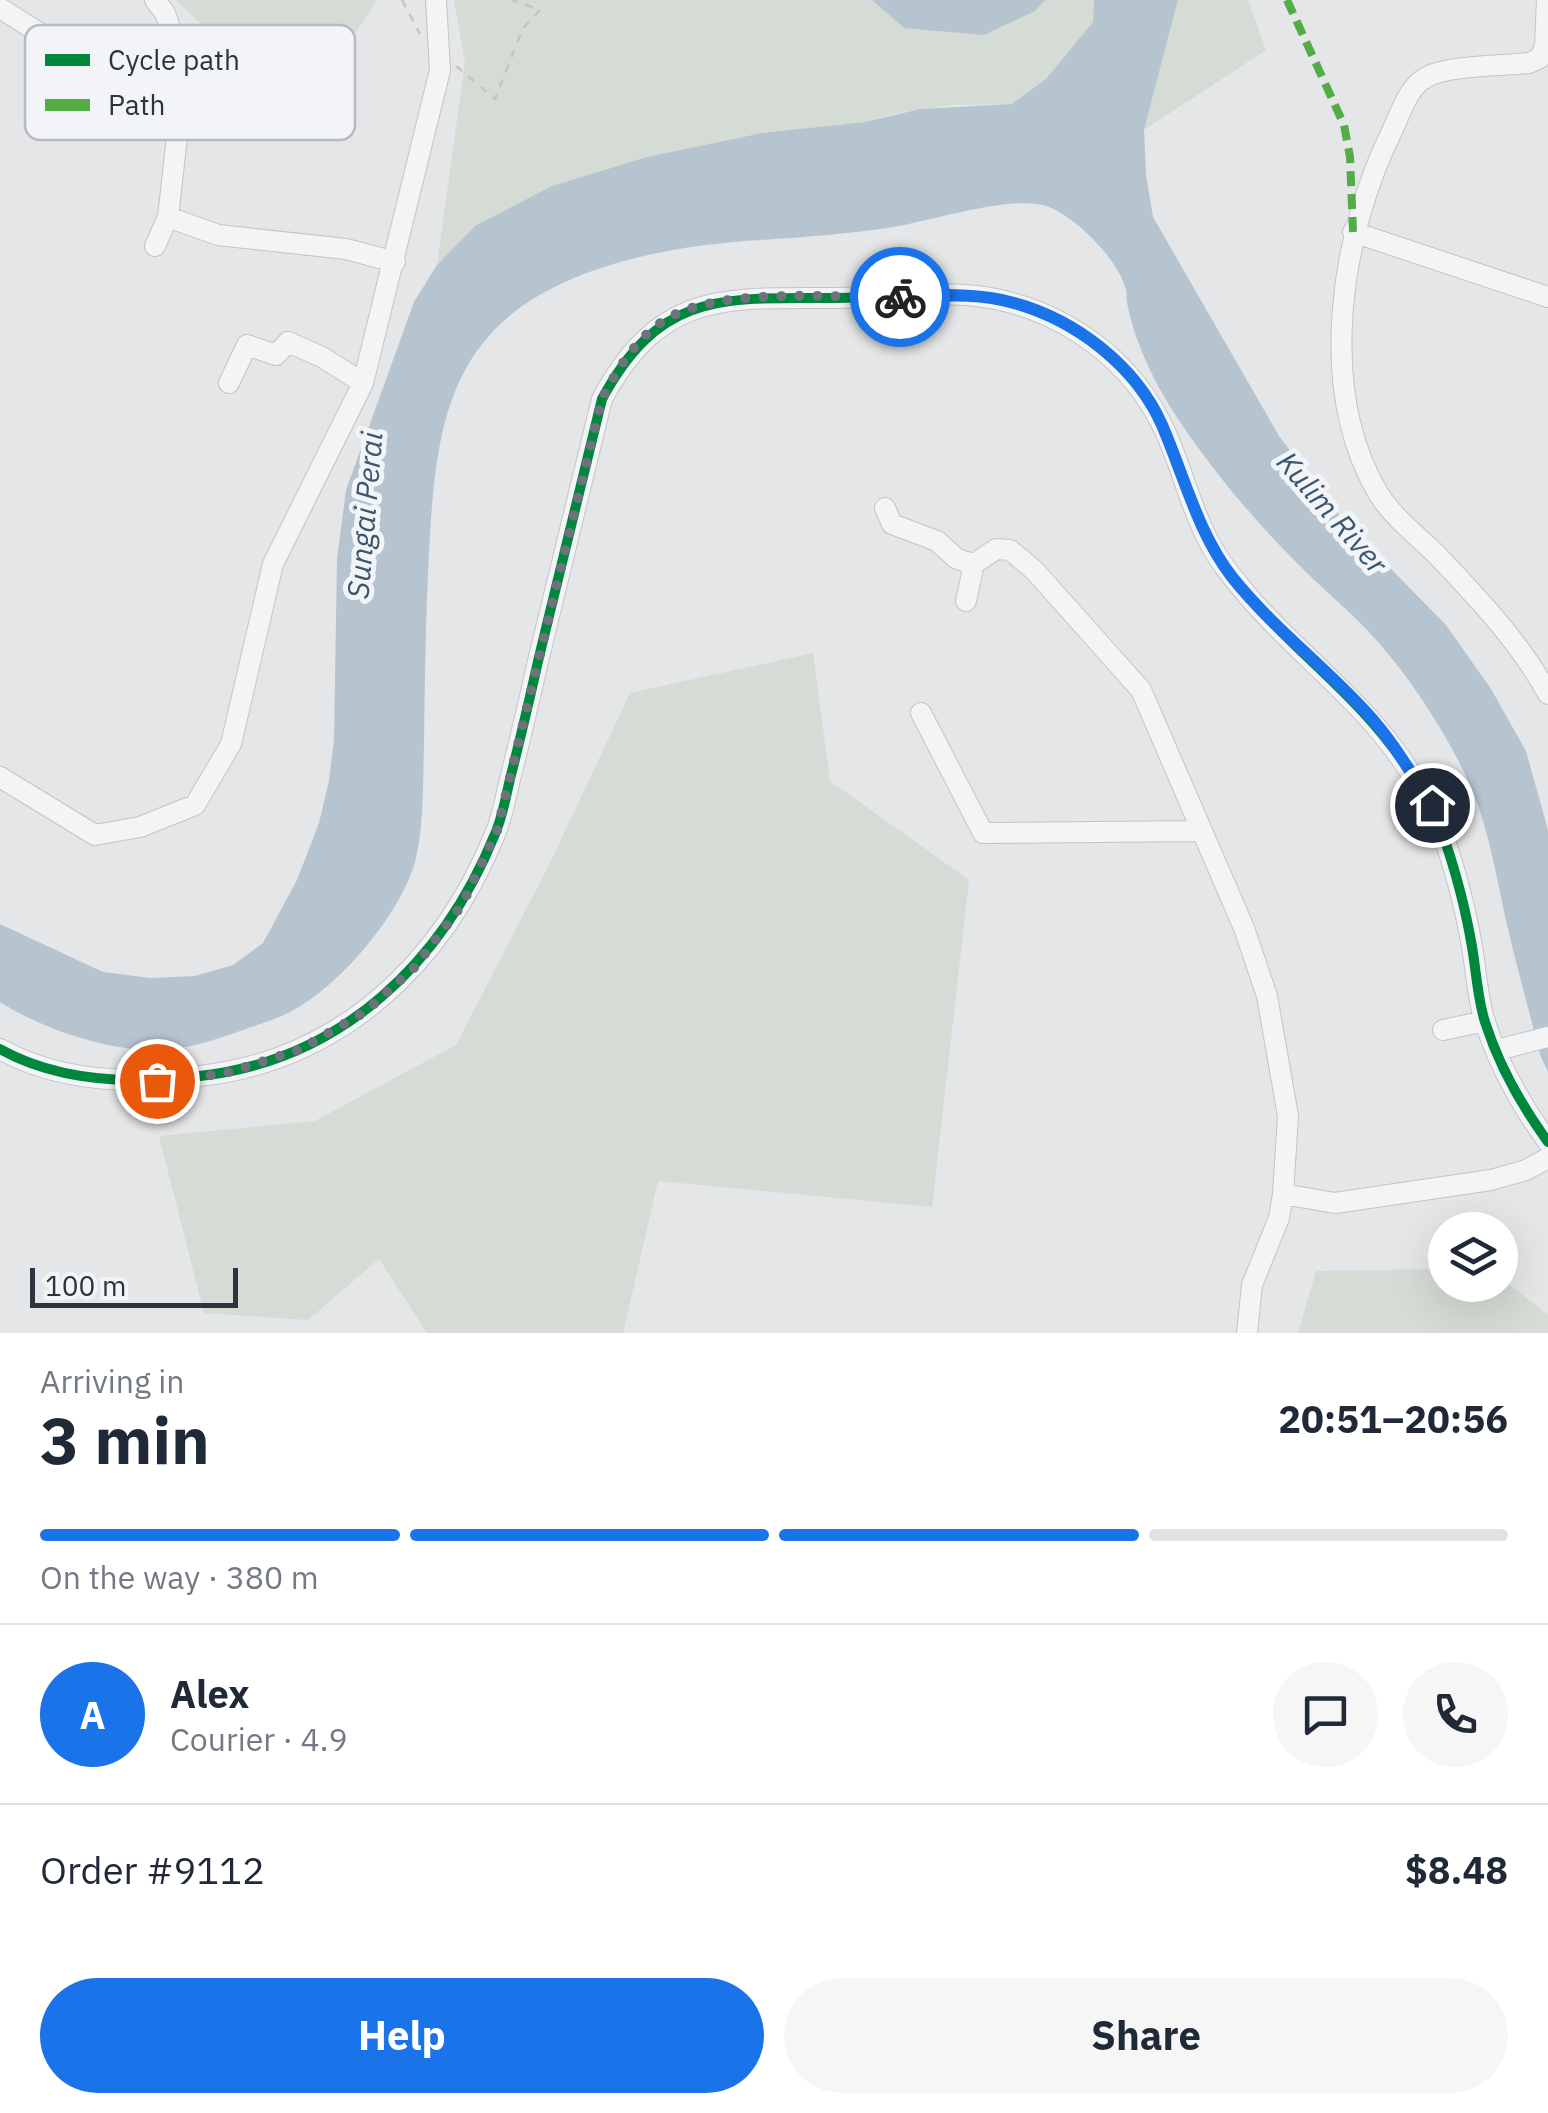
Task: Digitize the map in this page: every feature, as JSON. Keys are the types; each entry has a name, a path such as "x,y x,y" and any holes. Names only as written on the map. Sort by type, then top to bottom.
{"street":[{"path":"155,0 169,25"},
{"path":"0,777 95,835 140,827 194,805 231,744 273,564 363,382 440,70 436,0"},
{"path":"1547,0 1545,46 1540,58 1529,63 1441,72 1426,77 1412,89 1382,150 1352,232 1342,320 1346,404 1358,455 1380,497 1476,596 1538,675 1548,694"},
{"path":"0,8 27,25"},
{"path":"156,246 168,217 177,140"},
{"path":"168,217 218,235 346,249 395,262"},
{"path":"1352,232 1548,297"},
{"path":"0,1049 50,1069 157,1081 223,1074 299,1050 365,1012 415,967 462,905 497,831 602,399 619,367 640,341 670,317 717,302 966,295 1013,302 1058,320 1090,338 1130,376 1160,419 1208,540 1230,574 1267,618 1366,712 1394,748 1432,805 1454,867 1485,1021 1519,1102 1548,1142"},
{"path":"229,383 247,345 276,355 288,342 363,382"},
{"path":"884,508 892,524 937,541 957,559 974,564"},
{"path":"966,601 974,564 996,549 1010,550 1034,570 1141,690 1244,928 1267,996 1288,1116 1284,1194 1279,1218 1252,1284 1246,1333"},
{"path":"920,713 983,834 1202,831"},
{"path":"1443,1030 1485,1021"},
{"path":"1497,1050 1548,1037"},
{"path":"1284,1194 1336,1203 1491,1180 1526,1170 1548,1158"}],"path":[{"path":"402,0 420,33 495,100 523,28 540,10 512,0"}],"shaded area":[{"path":"176,0 377,0 355,34 355,25 202,25"},
{"path":"454,0 872,0 904,28 1035,11 1045,0 1094,0 1093,22 1046,79 1012,104 951,105 865,122 762,133 647,157 552,186 475,226 437,265 465,62"},
{"path":"1178,0 1248,0 1266,50 1144,130"},
{"path":"813,653 830,781 969,880 932,1207 658,1181 623,1333 427,1333 379,1259 308,1320 204,1313 159,1136 315,1121 456,1045 550,863 630,693"},
{"path":"1428,1269 1428,1302 1518,1302 1518,1291 1548,1315 1548,1333 1298,1333 1316,1271"}],"water":[{"path":"872,0 1045,0 1035,11 984,35 904,28"},
{"path":"1094,0 1178,0 1144,130 1153,217 1279,436 1342,519 1446,625 1491,689 1526,751 1548,830 1548,1072 1520,977 1481,813 1438,724 1379,643 1276,541 1189,436 1146,362 1130,317 1125,287 1111,260 1070,219 1049,207 1016,203 877,229 726,243 649,255 573,278 508,317 469,362 450,404 439,449 429,546 420,834 407,883 382,926 347,968 309,1001 272,1020 183,1047 143,1050 101,1043 57,1030 0,1002 0,924 103,972 151,978 195,976 233,965 263,943 297,880 319,823 329,781 334,740 337,559 346,490 414,302 437,265 475,226 552,186 647,157 762,133 865,122 920,109 1012,104 1046,79 1093,22"}],"marked path":[{"path":"1287,0 1344,125 1350,157 1353,232"}],"cycle path":[{"path":"0,1049 47,1068 98,1078 150,1080 200,1076 251,1066 299,1049 342,1026 381,997 416,963 447,924 498,827 602,399 624,364 647,338 671,320 697,308 725,302 966,295 996,299 1053,319 1080,333 1125,372 1160,421 1201,526 1221,562 1268,618 1372,722 1426,795 1460,891 1482,1012 1491,1038 1512,1085 1548,1142"}],"way so far":[{"path":"157,1081 223,1074 299,1050 365,1012 415,967 462,905 497,831 602,399 619,367 640,341 670,317 717,302 900,297"}],"route":[{"path":"900,297 966,295 1013,302 1090,338 1130,376 1160,419 1208,540 1230,574 1267,618 1366,712 1432,805"}],"water label":[{"name":"Kulim River","path":"1333,512"},
{"name":"Sungai Perai","path":"364,515"}]}
